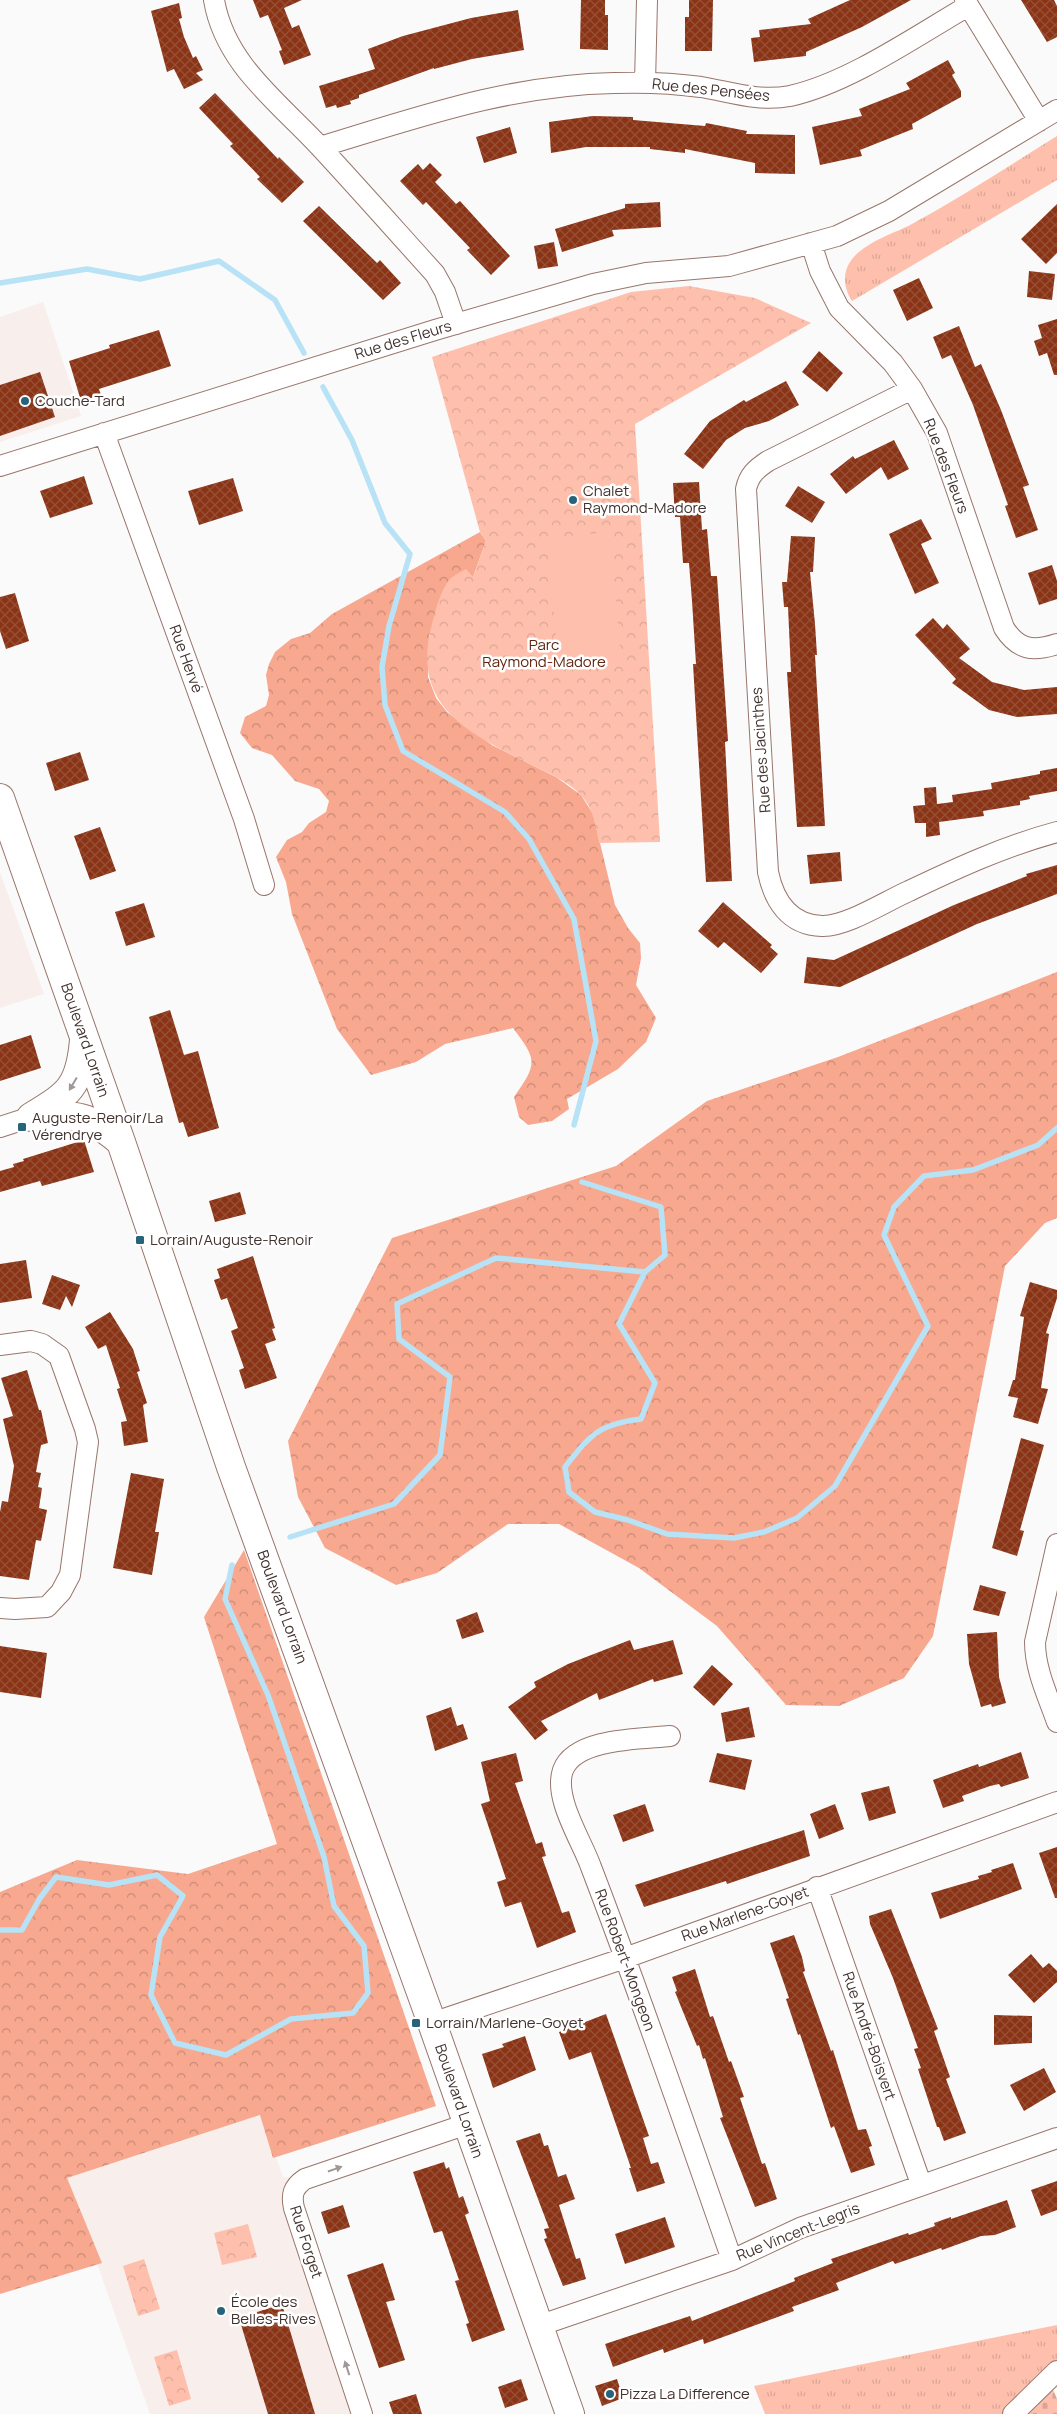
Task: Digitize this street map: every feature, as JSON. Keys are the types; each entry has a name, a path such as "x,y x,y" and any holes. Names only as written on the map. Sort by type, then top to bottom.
{"main road":[{"name":"Boulevard Lorrain","path":"0,798 121,1142 231,1468 432,2023 570,2414"},
{"path":"31,1117 60,1099 71,1088 82,1059 84,1037"},
{"path":"31,1117 62,1116 89,1119 105,1128 121,1142"}],"street":[{"path":"214,0 218,19 234,54 247,72 320,147 435,274 445,292 456,324"},
{"path":"645,83 647,0"},
{"path":"967,3 1039,121"},
{"name":"Rue des Pensées","path":"320,147 506,93 563,85 645,83 702,87 762,98 790,96 818,88 844,77 967,3"},
{"name":"Rue des Fleurs","path":"0,466 456,324 621,277 729,266 811,244 857,228 889,211 1057,110"},
{"name":"Rue des Fleurs","path":"811,244 820,271 839,308 894,363 912,389 937,434 1004,628 1012,640 1021,646 1043,649 1057,644"},
{"name":"Rue des Jacinthes","path":"912,389 768,461 756,468 748,478 746,489 768,872 775,897 781,908 799,921 822,926 840,923 968,863 1057,832"},
{"name":"Rue Hervé","path":"104,433 244,819 264,885"},
{"path":"0,1127 31,1117"},
{"path":"0,1345 31,1341 42,1344 59,1356 65,1368 88,1442 70,1575 61,1592 46,1607 0,1608"},
{"path":"1057,1544 1052,1582 1037,1626 1035,1657 1057,1722"},
{"name":"Rue Robert-Mongeon","path":"670,1736 607,1742 580,1751 563,1770 562,1792 567,1811 583,1844 626,1958 732,2260"},
{"name":"Rue Marlene-Goyet","path":"432,2023 626,1958 817,1887 1057,1802"},
{"name":"Rue André-Boisvert","path":"817,1887 921,2184"},
{"name":"Rue Forget","path":"362,2414 294,2208 292,2198 294,2191 304,2179 467,2124"},
{"name":"Rue Vincent-Legris","path":"538,2326 732,2260 778,2237 921,2184 1057,2138"},
{"path":"1012,2414 1057,2371"}],"shaded area":[{"path":"43,302 81,416 0,442 0,317"},
{"path":"0,872 44,994 0,1008"},
{"name":"École des Belles-Rives","path":"261,2115 283,2177 305,2179 293,2191 362,2414 150,2414 67,2178"}],"green space":[{"path":"1057,136 1057,180 852,301 847,292 845,276 850,262 862,249 949,203"},
{"name":"Parc Raymond-Madore","path":"689,286 755,298 811,323 635,424 660,842 599,843 591,811 580,794 562,780 484,740 465,727 448,712 436,695 429,676 427,652 432,624 441,595 450,579 466,569 473,577 486,541 480,532 432,357 631,292"},
{"path":"480,532 486,541 473,577 429,635 428,677 436,698 447,712 492,745 556,777 581,795 593,814 615,905 628,928 640,943 641,958 636,985 656,1018 646,1042 618,1069 567,1099 569,1109 552,1121 528,1125 519,1117 514,1097 531,1069 532,1062 527,1048 513,1028 445,1044 416,1062 371,1075 337,1029 292,914 286,882 276,857 287,840 302,832 309,823 326,812 329,801 319,789 295,781 272,755 252,748 240,733 245,717 266,706 269,695 266,675 275,652 291,639 310,633 332,614"},
{"path":"610,532 621,661 558,666 548,538"},
{"path":"1057,972 1057,1218 1045,1223 1005,1266 933,1636 904,1678 839,1706 786,1705 717,1626 639,1568 559,1524 508,1524 437,1573 396,1585 325,1548 298,1497 288,1441 392,1238 616,1166 707,1101 838,1057"},
{"path":"244,1550 436,2106 273,2158 260,2115 67,2178 102,2263 0,2294 0,1892 77,1860 188,1874 277,1844 204,1617"},
{"path":"248,2224 257,2257 222,2265 214,2233"},
{"path":"144,2259 160,2309 138,2316 123,2266"},
{"path":"1057,2325 1057,2371 1013,2414 765,2414 754,2386"},
{"path":"177,2350 191,2399 169,2406 154,2357"},
{"path":"1049,2380 1057,2399 1057,2414 1013,2414"}],"building":[{"path":"253,0 302,0 284,8 292,28 299,25 311,55 284,65 279,51 282,50 268,15 260,18"},
{"path":"581,0 605,0 605,15 608,15 608,50 580,49"},
{"path":"689,0 713,0 712,51 685,51 685,17 689,17"},
{"path":"850,0 911,0 862,27 806,52 806,56 754,62 751,38 760,37 759,30 811,24 808,19"},
{"path":"1021,0 1054,0 1057,6 1057,37 1047,42"},
{"path":"179,3 182,18 179,19 184,37 193,58 196,56 203,70 196,73 203,80 184,89 174,69 167,72 151,11"},
{"path":"518,10 524,50 434,68 359,95 359,98 350,101 351,104 337,108 336,105 326,108 319,86 375,69 368,49 403,36 471,18"},
{"path":"948,60 955,73 952,75 961,91 961,97 912,124 913,129 860,150 862,156 820,165 812,127 862,116 859,109 910,89 906,83"},
{"path":"215,93 278,159 279,157 304,182 282,203 257,179 260,177 230,146 233,144 199,108"},
{"path":"593,116 633,117 633,120 705,126 706,123 747,131 746,134 795,135 795,174 755,173 755,163 685,149 685,153 650,149 650,147 586,147 551,153 549,122"},
{"path":"510,127 517,153 484,163 476,137"},
{"path":"430,163 442,175 435,182 456,204 460,201 510,256 491,275 467,250 470,248 426,202 423,205 400,181 418,164 423,170"},
{"path":"660,202 661,227 612,230 614,236 562,252 555,229 625,208 625,204"},
{"path":"1057,204 1057,253 1046,264 1021,239"},
{"path":"319,206 377,263 380,260 401,283 383,300 303,221"},
{"path":"554,242 558,266 538,269 534,246"},
{"path":"1029,271 1055,274 1052,300 1027,297"},
{"path":"919,278 933,308 907,321 893,290"},
{"path":"1057,319 1057,375 1054,375 1047,353 1039,356 1034,341 1042,338 1038,325"},
{"path":"959,326 975,367 981,364 1001,410 1029,485 1023,487 1038,530 1016,538 1005,506 1008,505 973,405 951,355 942,359 933,337"},
{"path":"159,330 171,366 99,389 101,395 81,401 69,361 110,348 109,345"},
{"path":"819,351 843,373 827,392 802,372"},
{"name":"Couche-Tard","path":"40,372 55,417 0,436 0,385"},
{"path":"786,381 799,405 769,421 745,428 726,440 703,469 684,454 710,421 744,400 746,402"},
{"path":"894,440 909,469 888,480 881,467 846,494 830,474 853,456 855,459"},
{"path":"84,476 93,504 50,518 40,491"},
{"path":"233,478 243,511 199,525 188,491"},
{"path":"699,482 702,530 707,529 711,576 717,576 728,741 725,742 732,881 706,882 693,664 696,664 689,563 683,563 680,517 675,517 673,483"},
{"path":"798,486 825,502 812,523 785,506"},
{"path":"921,519 932,539 921,544 939,583 915,594 889,534"},
{"path":"791,536 815,537 813,572 810,572 817,655 815,655 825,826 797,827 787,672 791,672 788,607 784,607 782,582 787,582"},
{"path":"1052,565 1057,581 1057,599 1039,605 1028,573"},
{"path":"15,593 29,641 6,649 0,631 0,597"},
{"path":"933,618 943,629 947,624 970,649 959,658 992,682 1024,690 1057,687 1057,714 1017,717 989,710 952,683 956,679 915,635"},
{"path":"80,752 89,780 55,791 46,763"},
{"path":"1057,768 1057,791 1029,796 1030,799 1020,801 1020,805 983,811 984,816 939,822 940,835 926,837 926,823 915,823 913,806 925,805 924,788 936,787 937,804 953,802 952,795 992,789 991,783 1040,774 1040,771"},
{"path":"100,827 116,871 90,880 74,836"},
{"path":"840,852 842,881 810,884 807,855"},
{"path":"1057,865 1057,894 977,924 840,987 804,983 807,957 834,960 954,905 1027,876 1026,874"},
{"path":"723,902 772,945 770,947 778,954 761,973 724,942 718,948 698,931"},
{"path":"144,903 155,937 126,946 115,912"},
{"path":"170,1010 184,1055 198,1051 219,1128 188,1137 183,1122 179,1123 149,1017"},
{"path":"31,1035 41,1068 0,1081 0,1045"},
{"path":"84,1140 94,1172 42,1186 40,1181 0,1192 0,1171 14,1167 13,1164 24,1161 23,1159"},
{"path":"240,1192 246,1214 215,1222 209,1201"},
{"path":"253,1256 275,1328 272,1329 276,1340 265,1344 277,1378 245,1389 239,1370 244,1368 231,1331 238,1328 227,1298 221,1300 214,1280 220,1278 217,1269"},
{"path":"26,1260 32,1298 0,1303 0,1264"},
{"path":"52,1275 80,1285 72,1307 66,1296 60,1310 42,1304"},
{"path":"1030,1282 1057,1290 1057,1298 1046,1333 1049,1334 1041,1388 1048,1389 1038,1424 1013,1417 1018,1398 1008,1396 1013,1380 1015,1380 1024,1317 1020,1316"},
{"path":"110,1312 133,1349 140,1371 137,1372 147,1403 143,1405 148,1442 124,1446 121,1422 127,1421 117,1389 120,1388 106,1345 98,1349 85,1327"},
{"path":"27,1370 39,1410 41,1410 48,1443 41,1445 36,1472 41,1473 38,1487 42,1488 39,1508 47,1510 41,1541 36,1540 29,1580 0,1576 0,1512 2,1501 8,1502 14,1466 3,1419 13,1416 1,1378"},
{"path":"1021,1438 1044,1445 1020,1530 1024,1531 1017,1556 992,1548"},
{"path":"131,1473 164,1479 155,1532 159,1532 152,1575 113,1568"},
{"path":"980,1585 1006,1592 999,1616 973,1610"},
{"path":"477,1612 484,1632 462,1639 456,1620"},
{"path":"997,1632 999,1677 1006,1703 992,1707 991,1704 981,1707 969,1664 967,1634"},
{"path":"630,1640 634,1650 673,1640 683,1674 654,1682 653,1679 599,1700 597,1693 541,1721 548,1730 535,1740 508,1707 536,1687 534,1682 568,1664"},
{"path":"0,1646 47,1653 41,1698 0,1692"},
{"path":"712,1665 733,1684 714,1706 693,1687"},
{"path":"451,1707 457,1726 463,1724 468,1739 435,1751 426,1716"},
{"path":"749,1707 755,1737 726,1742 721,1713"},
{"path":"1021,1752 1029,1778 1001,1787 999,1784 990,1786 962,1796 964,1801 943,1808 933,1780 978,1764 979,1767"},
{"path":"516,1753 523,1781 515,1783 536,1844 542,1842 546,1856 542,1857 562,1913 569,1911 576,1932 537,1948 521,1902 505,1907 497,1882 506,1879 481,1804 490,1801 481,1762"},
{"path":"717,1753 752,1760 745,1790 709,1782"},
{"path":"889,1786 896,1813 869,1821 861,1793"},
{"path":"645,1804 654,1831 623,1842 613,1815"},
{"path":"835,1804 844,1829 819,1839 810,1814"},
{"path":"804,1830 810,1856 727,1884 726,1881 644,1907 635,1885"},
{"path":"1057,1847 1057,1898 1055,1898 1039,1853"},
{"path":"1013,1863 1022,1889 940,1919 931,1893 979,1879 978,1876"},
{"path":"891,1909 938,2029 934,2031 950,2077 946,2079 966,2133 944,2141 939,2127 937,2127 918,2069 921,2068 914,2049 918,2048 893,1978 870,1924 869,1916"},
{"path":"794,1935 802,1957 805,1971 803,1972 831,2051 833,2050 858,2130 866,2129 872,2146 869,2147 875,2165 851,2173 834,2126 831,2128 800,2034 798,2035 786,1999 789,1998 770,1943"},
{"path":"1031,1954 1043,1968 1049,1963 1057,1971 1057,1982 1034,2003 1008,1975"},
{"path":"695,1969 710,2017 713,2016 744,2097 740,2098 762,2164 765,2163 777,2199 755,2207 720,2118 723,2117 705,2058 703,2059 699,2045 697,2046 675,1992 677,1991 672,1977"},
{"path":"606,2014 649,2136 643,2138 651,2164 658,2162 665,2183 637,2192 629,2168 631,2168 591,2052 569,2060 559,2032"},
{"path":"994,2015 1032,2016 1032,2043 994,2045"},
{"path":"525,2036 536,2070 493,2088 482,2054 504,2047 502,2044"},
{"path":"1044,2068 1056,2092 1024,2111 1010,2085"},
{"path":"540,2133 544,2146 548,2145 558,2177 566,2174 575,2199 559,2205 576,2259 580,2258 586,2279 563,2286 544,2239 547,2238 544,2229 549,2228 516,2141"},
{"path":"444,2162 446,2169 449,2167 459,2198 463,2196 469,2213 465,2215 505,2330 472,2342 466,2324 469,2323 455,2281 459,2280 442,2231 434,2233 413,2172"},
{"path":"1057,2181 1057,2210 1041,2216 1031,2190"},
{"path":"1007,2200 1016,2227 995,2235 981,2236 942,2250 941,2248 895,2264 893,2261 836,2283 839,2290 792,2307 794,2311 704,2344 703,2339 664,2353 663,2349 613,2367 605,2344 690,2316 692,2321 795,2281 794,2278 833,2263 831,2259 908,2233 909,2235 935,2226 934,2223"},
{"path":"343,2205 350,2227 328,2234 321,2212"},
{"path":"665,2217 675,2247 625,2264 615,2234"},
{"path":"383,2263 395,2300 386,2302 405,2360 379,2368 347,2275"},
{"path":"282,2304 315,2414 268,2414 239,2318"},
{"path":"521,2379 528,2400 505,2408 498,2387"},
{"name":"Pizza La Difference","path":"617,2379 623,2398 602,2406 595,2386"},
{"path":"416,2394 422,2414 393,2414 389,2402"}],"waterway":[{"path":"0,283 87,269 140,279 219,261 275,300 304,353"},
{"path":"323,387 352,440 385,523 410,554 389,626 382,667 385,705 403,751 505,812 529,839 574,919 596,1041 574,1125"},
{"path":"582,1182 661,1207 665,1255 645,1272 619,1324 655,1383 641,1419 605,1428 597,1432 582,1446 565,1467 569,1492 595,1512 628,1520 667,1534 734,1538 764,1532 797,1518 835,1486 928,1326 884,1235 894,1207 924,1176 973,1170 1038,1145 1057,1128"},
{"path":"290,1537 394,1504 440,1455 450,1377 399,1339 397,1304 496,1258 645,1272"},
{"path":"0,1930 22,1930 40,1898 56,1877 109,1885 157,1875 183,1896 160,1937 151,1995 175,2043 226,2055 291,2019 353,2013 368,1993 364,1946 334,1906 324,1857 268,1695 225,1599 232,1565"}],"place":[{"name":"Couche-Tard","path":"25,401"},
{"name":"Chalet Raymond-Madore","path":"573,500"},
{"name":"Auguste-Renoir/La Vérendrye","path":"22,1127"},
{"name":"Lorrain/Auguste-Renoir","path":"140,1240"},
{"name":"Lorrain/Marlene-Goyet","path":"416,2023"},
{"name":"École des Belles-Rives","path":"221,2311"},
{"name":"Pizza La Difference","path":"610,2394"}]}
